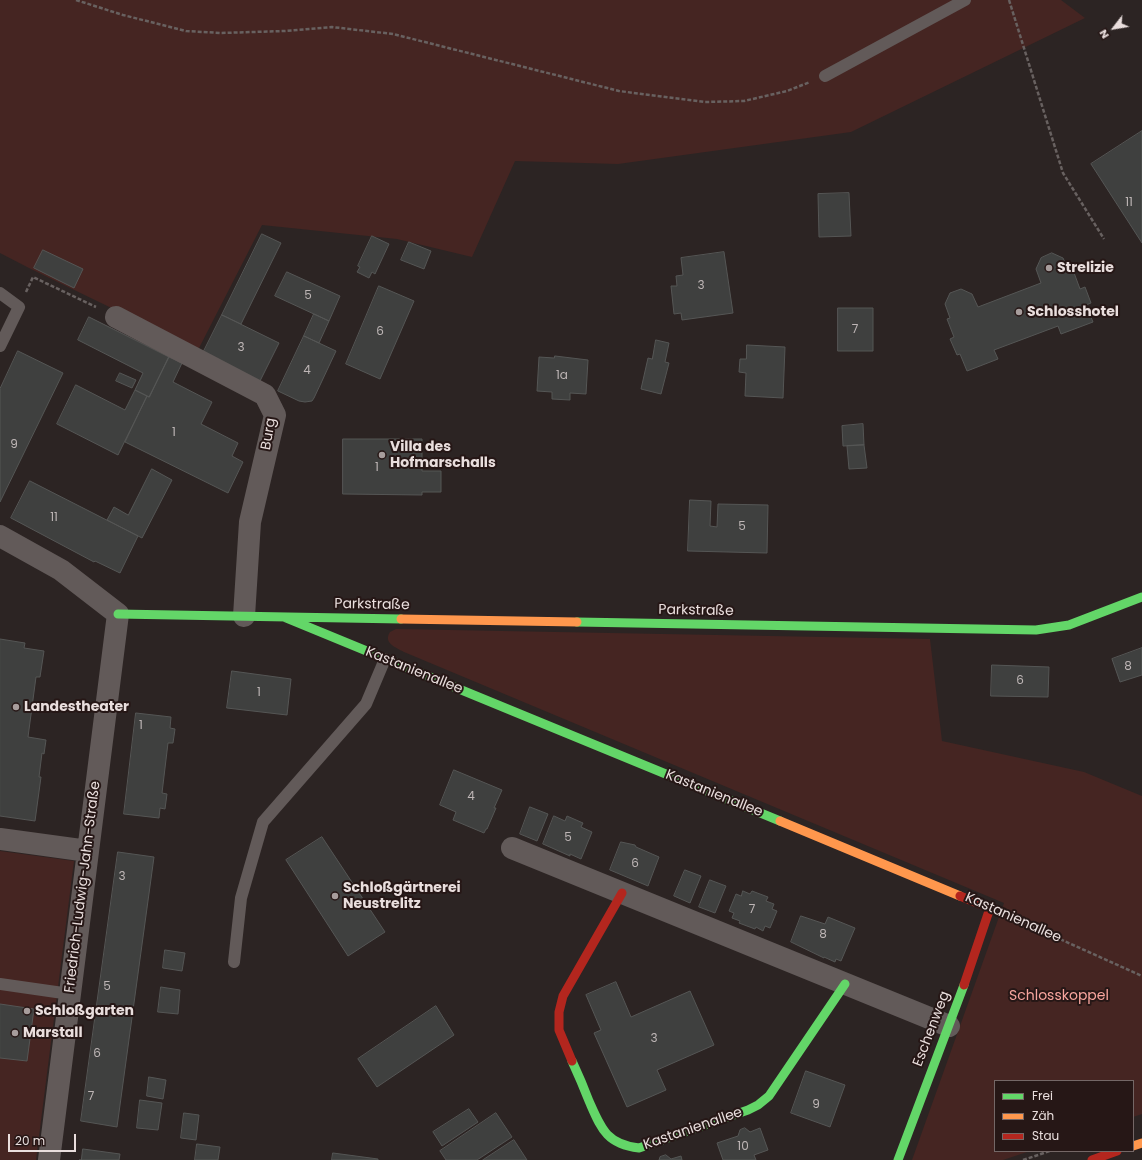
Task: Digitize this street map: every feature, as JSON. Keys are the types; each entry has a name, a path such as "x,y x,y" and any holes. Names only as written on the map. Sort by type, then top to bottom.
{"street":[{"name":"Burg","path":"116,317 265,395 274,415 250,522 244,616"},
{"path":"0,536 61,570 118,614 244,616"},
{"name":"Parkstraße","path":"244,616 1036,630 1069,625 1142,597"},
{"name":"Friedrich-Ludwig-Jahn-Straße","path":"49,1160 118,614"},
{"name":"Kastanienallee","path":"284,617 990,908"},
{"path":"0,839 88,851"},
{"path":"512,848 948,1026"},
{"name":"Kastanienallee","path":"622,893 563,996 559,1012 559,1030 602,1128 612,1140 625,1147 638,1148 748,1110 758,1105 769,1096 845,984"},
{"name":"Eschenweg","path":"898,1160 990,908"},
{"path":"1092,1160 1114,1152"}],"lane":[{"path":"825,76 965,0"},
{"path":"0,293 19,307 0,346"},
{"path":"234,962 241,898 263,822 366,704 385,659"},
{"path":"0,984 70,994"}],"path":[{"path":"76,0 123,15 186,31 221,33 285,31 332,27 393,34 619,91 705,102 744,101 787,91 825,76"},
{"path":"1010,0 1063,173 1104,239"},
{"path":"19,307 33,277 116,317"},
{"name":"Kastanienallee","path":"990,908 1142,976"},
{"path":"1023,1160 1047,1152"}],"green space":[{"path":"0,0 1061,0 1085,18 851,132 618,164 515,161 472,257 397,239 262,225 198,350 0,253"},
{"name":"Schlosskoppel","path":"396,629 930,639 942,741 1084,772 1142,796 1142,1114 1134,1117 1134,1080 994,1080 994,1152 1027,1152 1003,1160 912,1160 1004,903 404,652 389,642 388,636 390,632"},
{"name":"Schloßgarten","path":"0,851 74,861 36,1160 0,1160"}],"building":[{"path":"1142,131 1142,243 1091,164"},
{"path":"849,193 851,236 819,237 818,194"},
{"path":"262,234 281,243 241,324 222,315"},
{"path":"372,236 389,244 375,274 372,272 369,278 357,272 360,267 358,266"},
{"path":"409,242 431,251 424,269 401,260"},
{"path":"43,250 83,269 74,288 34,268"},
{"path":"724,252 733,313 682,320 681,313 674,314 671,286 677,286 676,276 683,275 681,258"},
{"name":"Schlosshotel","path":"1052,253 1063,258 1069,272 1073,270 1080,289 1085,287 1091,303 1086,305 1093,322 1061,334 1058,326 994,350 998,359 967,371 960,354 957,355 950,339 954,337 947,319 950,318 945,304 950,293 961,289 972,294 978,307 1041,283 1036,269 1041,258"},
{"path":"287,272 340,296 329,321 275,296"},
{"path":"379,286 414,301 380,379 346,364"},
{"path":"838,308 873,308 873,351 838,351"},
{"path":"314,314 329,321 319,343 304,336"},
{"path":"222,315 279,343 260,381 203,353"},
{"path":"89,317 169,357 149,397 135,390 143,373 78,340"},
{"path":"304,336 336,351 314,398 312,401 305,402 299,401 278,391"},
{"path":"656,340 669,343 665,362 669,363 661,394 641,389 648,358 652,359"},
{"path":"747,345 785,347 783,398 745,396 746,373 739,372 740,359 746,359"},
{"path":"18,351 63,373 0,502 0,389"},
{"path":"555,356 588,360 586,394 570,393 570,400 552,399 552,392 537,391 539,357 554,358"},
{"path":"169,357 182,363 173,382 212,402 201,424 238,443 232,456 243,462 228,493 125,442 147,396 149,397"},
{"path":"120,373 136,380 132,388 116,381"},
{"path":"76,385 125,410 135,390 147,396 118,455 57,424"},
{"path":"863,424 864,445 843,446 842,426"},
{"name":"Villa des Hofmarschalls","path":"343,439 422,439 422,471 441,471 441,492 422,492 422,495 343,494"},
{"path":"864,445 867,468 849,469 847,446"},
{"path":"152,469 172,480 142,538 107,520 114,507 128,515"},
{"path":"30,481 138,536 120,573 95,561 94,562 11,518"},
{"path":"690,500 711,501 710,526 717,527 718,504 768,505 767,553 688,551"},
{"name":"Landestheater","path":"0,639 25,643 24,648 44,651 40,677 36,677 28,737 46,740 44,754 42,753 39,777 41,777 35,821 0,816"},
{"path":"1142,648 1142,675 1120,682 1112,659"},
{"path":"992,665 1049,667 1048,697 991,696"},
{"path":"232,671 291,679 287,715 227,708"},
{"path":"136,713 171,717 170,728 175,729 173,743 168,743 162,793 167,794 165,809 160,808 159,818 124,814"},
{"path":"454,770 502,790 494,808 496,808 484,833 453,820 456,812 440,805"},
{"path":"530,807 548,814 537,841 520,834"},
{"path":"554,816 565,821 567,816 583,823 581,827 592,832 581,859 570,854 570,856 543,844"},
{"name":"Schloßgärtnerei Neustrelitz","path":"322,837 385,932 348,956 286,860"},
{"path":"621,842 635,845 636,847 659,857 648,886 610,870"},
{"path":"118,852 154,857 117,1127 81,1121"},
{"path":"685,870 701,876 690,903 674,896"},
{"path":"710,880 726,886 715,913 699,907"},
{"path":"743,891 750,894 752,891 768,897 766,901 774,904 772,909 777,911 770,928 765,926 763,931 756,927 755,929 739,923 740,921 732,918 734,913 729,911 736,894 741,896"},
{"path":"801,916 825,924 828,917 855,928 841,961 836,959 835,962 824,958 791,942"},
{"path":"165,950 185,953 182,971 163,968"},
{"path":"616,982 631,1017 690,991 714,1045 657,1070 666,1090 627,1107 594,1033 601,1030 586,995"},
{"path":"161,987 180,990 178,1014 158,1012"},
{"name":"Marstall","path":"0,1004 34,1009 27,1061 0,1058"},
{"path":"436,1006 454,1035 377,1087 358,1059"},
{"path":"806,1071 845,1085 830,1127 791,1113"},
{"path":"149,1077 166,1080 163,1099 147,1096"},
{"path":"140,1100 162,1103 158,1130 137,1128"},
{"path":"469,1109 478,1122 442,1146 433,1132"},
{"path":"184,1113 199,1115 196,1140 181,1138"},
{"path":"496,1113 512,1137 477,1160 446,1160 440,1151"},
{"path":"745,1128 750,1132 760,1128 768,1150 754,1155 756,1160 723,1160 717,1143 738,1136 740,1130"},
{"path":"514,1140 527,1160 483,1160"},
{"path":"197,1144 220,1147 218,1160 195,1160"},
{"path":"83,1149 120,1154 119,1160 81,1160"},
{"path":"333,1153 378,1159 378,1160 332,1160"},
{"path":"666,1155 671,1159 681,1156 682,1160 659,1160 660,1157"}],"traffic: fast":[{"path":"577,622 1036,630 1069,625 1142,597"},
{"path":"118,614 401,619"},
{"path":"284,617 780,821"},
{"path":"572,1061 601,1127 619,1143 639,1148 748,1110 758,1105 769,1096 845,984"},
{"path":"898,1160 964,985"}],"traffic: slow":[{"path":"401,619 577,622"},
{"path":"780,821 960,896"},
{"path":"1134,1146 1142,1143"}],"traffic: jam":[{"path":"572,1061 559,1030 559,1012 563,996 622,893"},
{"path":"960,896 990,908 964,985"},
{"path":"1092,1160 1114,1152"}],"place":[{"name":"Strelizie","path":"1049,268"},
{"name":"Schlosshotel","path":"1019,312"},
{"name":"Villa des Hofmarschalls","path":"382,455"},
{"name":"Landestheater","path":"16,707"},
{"name":"Schloßgärtnerei Neustrelitz","path":"335,896"},
{"name":"Schloßgarten","path":"27,1011"},
{"name":"Marstall","path":"15,1033"}]}
